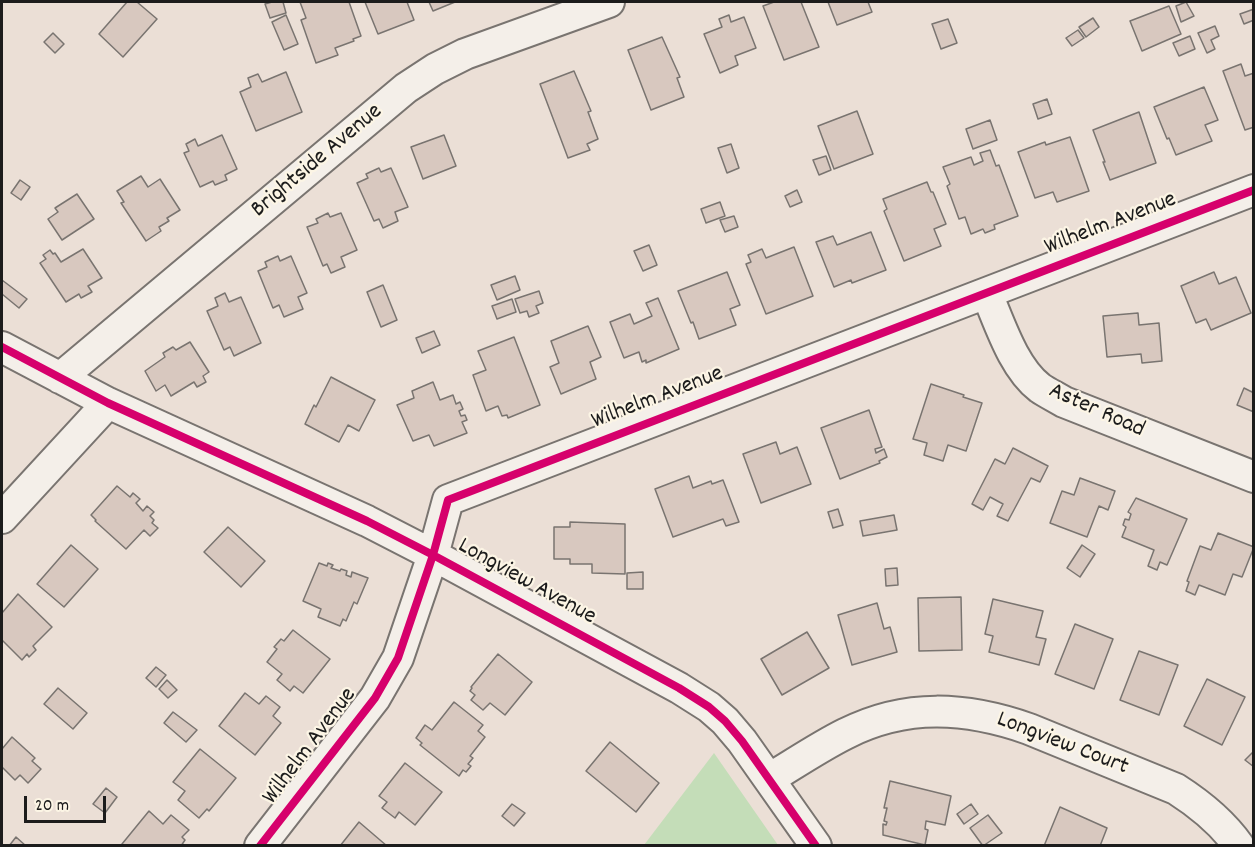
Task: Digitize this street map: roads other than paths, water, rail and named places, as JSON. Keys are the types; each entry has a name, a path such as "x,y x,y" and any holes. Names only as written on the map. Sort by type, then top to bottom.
{"street":[{"name":"Brightside Avenue","path":"60,378 406,88 435,69 465,54 609,2"},
{"name":"Wilhelm Avenue","path":"260,846 375,698 398,658 433,555 447,500 1254,190"},
{"name":"Aster Road","path":"987,294 1011,350 1024,371 1039,387 1064,402 1254,477"},
{"name":"Longview Avenue","path":"2,347 108,403 335,506 433,555 679,688 709,707 730,728 816,846"},
{"path":"2,518 108,403"},
{"name":"Longview Court","path":"769,779 845,734 872,723 898,715 952,711 1004,720 1176,789 1198,803 1220,822 1239,846"}]}
